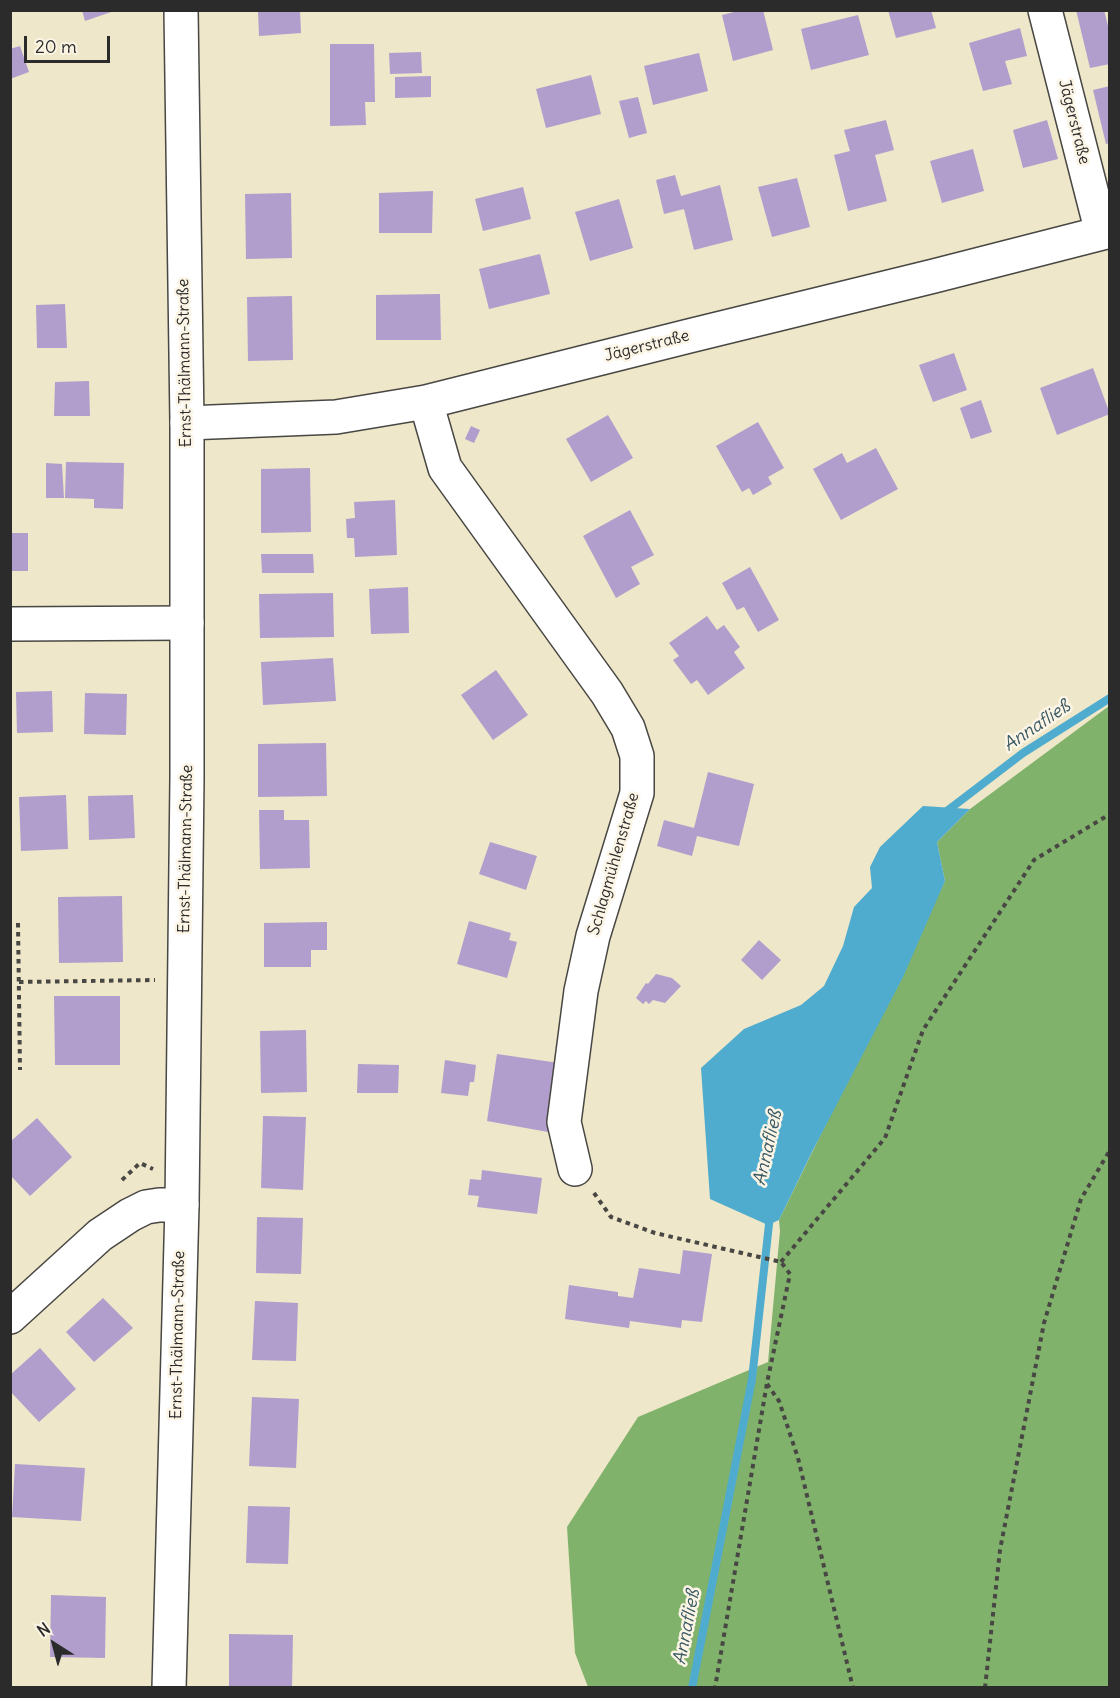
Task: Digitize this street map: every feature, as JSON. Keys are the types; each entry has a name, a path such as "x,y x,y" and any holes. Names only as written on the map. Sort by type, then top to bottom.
{"street":[{"name":"Ernst-Thälmann-Straße","path":"169,1688 182,1205 188,623 181,10"},
{"name":"Jägerstraße","path":"187,423 336,417 426,402 1106,232 1045,10"},
{"name":"Schlagmühlenstraße","path":"426,402 445,468 607,693 628,728 637,756 638,793 593,936 581,991 564,1122 575,1168"},
{"path":"10,624 188,623"},
{"path":"10,1317 100,1235 130,1215 146,1207 182,1205"}],"path":[{"path":"781,1262 885,1138 923,1030 1034,860 1110,814"},
{"path":"18,923 20,1070"},
{"path":"20,982 159,980"},
{"path":"985,1688 1000,1550 1044,1323 1081,1199 1110,1150"},
{"path":"122,1180 140,1163 159,1172"},
{"path":"575,1168 611,1216 655,1233 781,1262 790,1274 767,1383 723,1629 715,1688"},
{"path":"767,1383 779,1401 798,1458 853,1688"}],"green space":[{"path":"1109,706 1109,1687 588,1687 575,1653 567,1527 638,1417 768,1362 780,1231 779,1220 945,881 937,842 970,809"}],"water":[{"path":"923,806 970,809 937,842 945,881 903,977 779,1220 768,1225 710,1199 701,1068 744,1029 801,1005 824,986 843,946 854,907 872,888 870,867 880,847"}],"building":[{"path":"82,10 114,10 114,11 85,21"},
{"path":"258,10 300,10 301,33 259,36"},
{"path":"742,10 763,10 773,50 733,61 722,15"},
{"path":"888,10 931,10 936,28 896,38"},
{"path":"1076,10 1104,10 1110,34 1110,64 1090,68"},
{"path":"858,15 869,55 811,70 801,29"},
{"path":"1020,28 1027,56 1005,61 1012,84 983,91 969,43"},
{"path":"330,44 374,44 375,102 365,102 366,125 330,126"},
{"path":"20,46 29,72 10,79 10,49"},
{"path":"421,52 422,73 390,74 389,53"},
{"path":"699,53 708,91 653,105 644,66"},
{"path":"591,75 601,114 546,128 536,89"},
{"path":"431,76 431,97 395,98 395,77"},
{"path":"1110,86 1110,143 1106,144 1093,90"},
{"path":"638,97 647,133 629,138 619,101"},
{"path":"886,120 894,150 875,155 887,201 848,211 834,155 850,151 844,130"},
{"path":"1047,120 1058,159 1023,168 1013,130"},
{"path":"973,149 984,191 942,203 930,161"},
{"path":"675,175 681,196 720,185 733,240 694,250 684,209 664,214 656,180"},
{"path":"797,178 810,227 772,237 758,187"},
{"path":"523,187 531,219 483,231 475,199"},
{"path":"433,191 432,233 379,233 379,193"},
{"path":"291,193 292,258 246,259 245,194"},
{"path":"619,199 633,248 590,261 575,212"},
{"path":"540,254 550,294 489,309 479,269"},
{"path":"440,294 441,340 376,340 376,295"},
{"path":"292,296 293,360 248,361 247,297"},
{"path":"65,304 67,348 37,348 36,305"},
{"path":"954,353 967,390 933,402 919,365"},
{"path":"1093,368 1110,414 1057,435 1040,388"},
{"path":"89,381 90,416 54,416 55,382"},
{"path":"981,400 992,432 971,439 960,408"},
{"path":"608,415 633,458 591,482 566,439"},
{"path":"758,422 784,468 768,477 772,484 753,495 749,488 742,492 716,446"},
{"path":"471,426 480,430 474,443 465,439"},
{"path":"876,448 898,489 841,520 813,469 842,453 847,463"},
{"path":"66,462 124,463 123,509 94,508 94,499 65,498"},
{"path":"46,463 62,464 64,498 46,498"},
{"path":"310,468 311,532 261,533 261,469"},
{"path":"395,500 397,555 355,557 354,538 347,538 346,519 355,518 354,502"},
{"path":"630,510 654,555 631,567 640,584 616,598 583,536"},
{"path":"10,533 28,533 28,571 10,571"},
{"path":"261,554 313,554 314,573 262,573"},
{"path":"750,567 779,620 758,632 744,607 737,610 722,583"},
{"path":"408,587 409,633 371,634 369,589"},
{"path":"333,593 334,637 260,638 259,594"},
{"path":"707,616 717,630 724,625 740,647 734,652 745,668 708,695 697,680 691,684 673,660 679,656 669,643"},
{"path":"333,658 336,701 263,705 261,662"},
{"path":"496,670 528,715 493,740 461,695"},
{"path":"52,691 53,732 17,733 16,692"},
{"path":"85,693 127,694 126,735 84,734"},
{"path":"326,743 327,796 258,797 258,744"},
{"path":"708,772 754,784 739,846 697,836 692,856 657,846 664,820 694,828"},
{"path":"66,795 68,849 21,851 19,797"},
{"path":"133,795 135,838 89,840 88,796"},
{"path":"259,810 284,810 284,820 309,820 310,868 260,869"},
{"path":"490,842 537,856 526,890 479,874"},
{"path":"122,896 123,962 59,963 58,897"},
{"path":"469,921 511,933 509,940 517,942 507,978 457,964"},
{"path":"327,922 327,950 311,950 311,967 264,967 264,923"},
{"path":"759,940 781,960 762,980 741,960"},
{"path":"656,974 672,978 681,986 665,1003 653,1000 649,1004 646,1001 643,1004 636,998 646,983 648,984"},
{"path":"54,996 120,996 120,1065 55,1065"},
{"path":"306,1030 307,1092 261,1093 260,1031"},
{"path":"497,1054 559,1063 548,1132 487,1121"},
{"path":"445,1060 476,1065 474,1082 470,1082 468,1096 441,1093"},
{"path":"358,1064 399,1065 398,1093 357,1093"},
{"path":"263,1116 306,1117 303,1190 261,1188"},
{"path":"37,1118 72,1157 30,1196 10,1175 10,1142"},
{"path":"482,1170 542,1178 537,1214 477,1207 479,1196 468,1195 470,1179 481,1180"},
{"path":"257,1217 303,1218 301,1274 256,1273"},
{"path":"683,1250 712,1254 702,1322 682,1320 681,1328 630,1321 629,1328 565,1319 569,1285 618,1292 618,1296 633,1298 639,1268 680,1274"},
{"path":"103,1298 133,1328 94,1362 66,1332"},
{"path":"255,1301 298,1303 296,1361 252,1360"},
{"path":"40,1348 76,1389 39,1422 10,1391 10,1375"},
{"path":"252,1397 299,1399 296,1468 249,1466"},
{"path":"15,1464 85,1468 81,1521 12,1517"},
{"path":"248,1506 290,1507 288,1564 246,1563"},
{"path":"51,1595 106,1597 105,1658 50,1657"},
{"path":"229,1634 293,1635 292,1688 229,1688"}],"waterway":[{"name":"Annafließ","path":"943,814 1023,753 1110,698"},
{"name":"Annafließ","path":"692,1688 752,1379 770,1215"}]}
